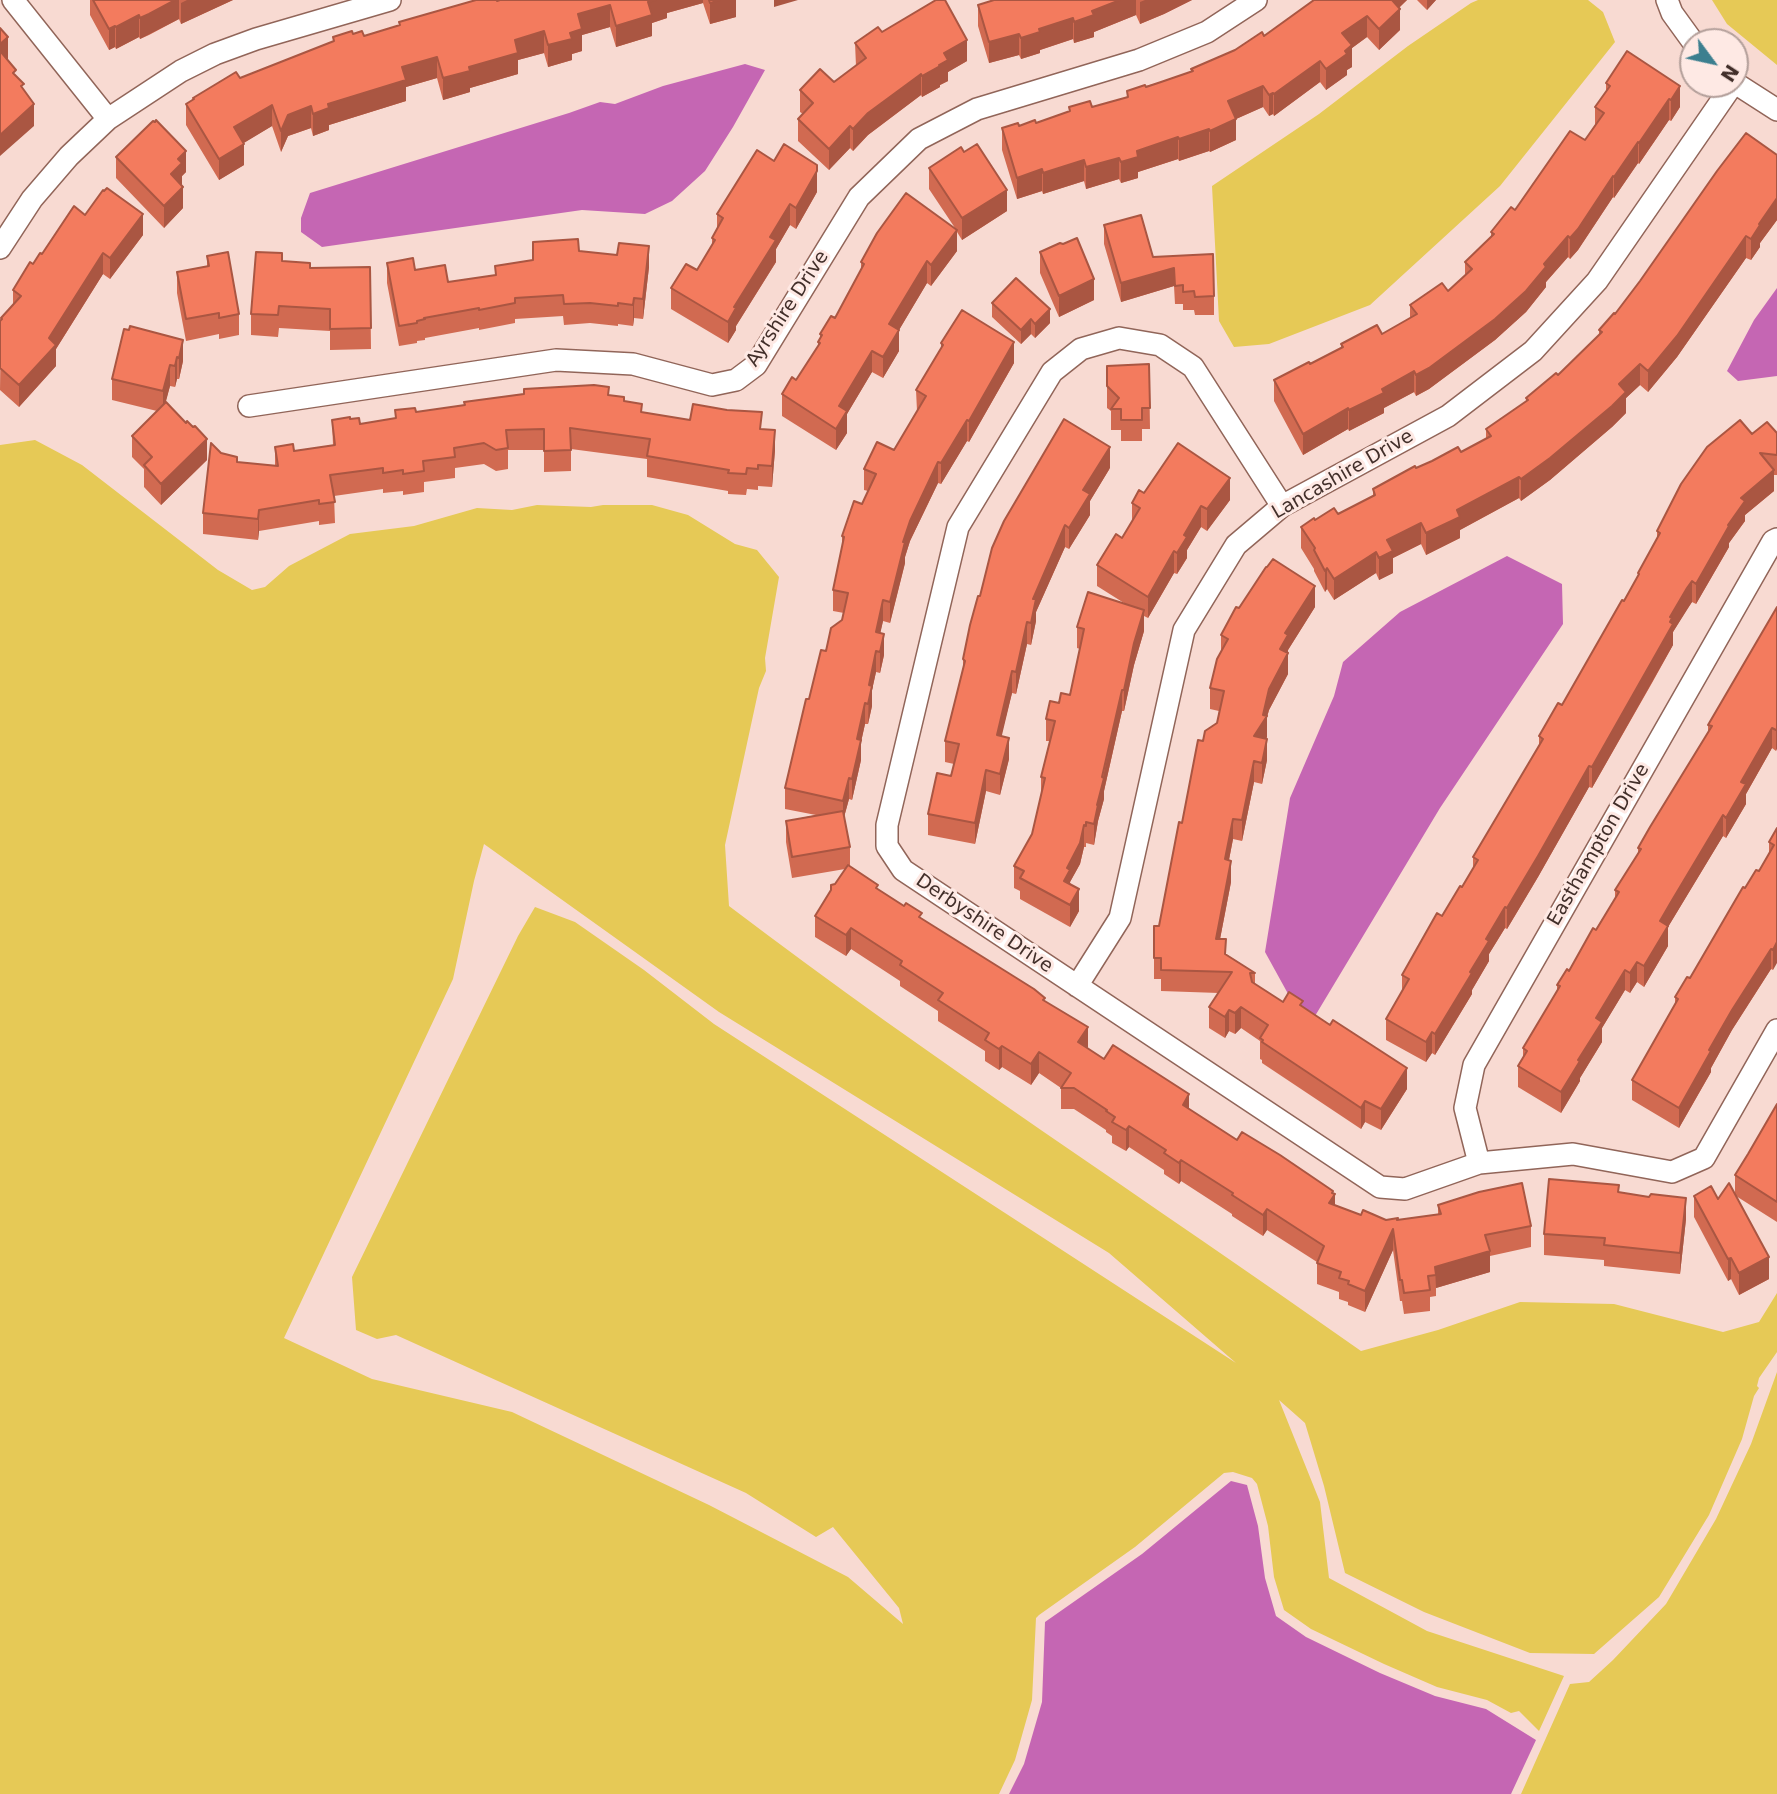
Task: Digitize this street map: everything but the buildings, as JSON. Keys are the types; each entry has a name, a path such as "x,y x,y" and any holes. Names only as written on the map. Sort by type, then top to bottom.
{"street":[{"path":"13,0 108,119"},
{"path":"0,248 32,199 69,156 108,119 181,71 215,54 256,39 390,0"},
{"name":"Ayrshire Drive","path":"249,406 556,360 633,364 712,385 736,380 756,365 859,197 919,139 977,109 1139,60 1207,32 1256,0"},
{"path":"1667,0 1683,28"},
{"path":"1749,93 1777,110"},
{"name":"Lancashire Drive","path":"1077,986 1120,918 1184,630 1236,545 1282,506 1448,416 1533,351 1597,281 1724,98"},
{"name":"Derbyshire Drive","path":"1282,506 1193,367 1160,345 1119,338 1081,349 1052,372 958,527 887,825 887,846 904,870 1380,1187 1405,1189 1479,1163 1573,1154 1672,1171 1704,1158 1777,1030"},
{"name":"Easthampton Drive","path":"1479,1163 1465,1108 1474,1065 1773,541 1777,539"}],"shaded area":[{"path":"1478,0 1588,0 1603,12 1615,42 1500,186 1370,305 1269,344 1234,347 1219,321 1212,186 1319,114 1408,46"},
{"path":"1712,0 1777,0 1777,65 1749,42 1749,28 1732,28"},
{"path":"745,64 765,70 705,171 672,201 645,214 582,210 322,247 301,232 301,218 310,193 600,102 615,104 663,86"},
{"path":"1777,288 1777,376 1738,381 1727,371 1754,320"},
{"path":"35,440 82,465 218,570 252,590 265,587 289,566 350,534 414,526 477,508 512,510 537,505 652,505 688,515 735,544 757,550 779,577 765,658 766,671 759,688 725,845 729,906 806,964 1361,1351 1438,1330 1520,1302 1614,1304 1723,1332 1759,1322 1777,1293 1777,1352 1759,1378 1759,1388 1754,1396 1742,1439 1709,1515 1659,1597 1594,1654 1530,1653 1424,1612 1345,1573 1324,1486 1305,1423 1279,1400 1320,1502 1329,1578 1427,1631 1564,1676 1539,1731 1519,1711 1511,1713 1487,1700 1437,1687 1311,1629 1284,1610 1274,1577 1268,1526 1257,1484 1252,1478 1233,1472 1224,1473 1135,1547 1036,1618 1032,1700 1015,1760 999,1794 0,1794 0,445","holes":["484,844 719,1012 1109,1253 1236,1363 714,1024 644,970 575,922 535,907 518,936 352,1277 356,1330 377,1339 396,1335 746,1493 816,1537 833,1527 899,1608 903,1624 848,1577 709,1505 512,1412 372,1379 284,1338 453,979"]},
{"path":"1507,556 1562,584 1563,624 1440,808 1312,1021 1292,1001 1265,952 1290,798 1334,696 1343,662 1400,612"},
{"path":"1777,1372 1777,1794 1521,1794 1570,1684 1589,1682 1666,1604 1716,1519 1751,1444"},
{"path":"1231,1481 1247,1485 1258,1526 1265,1578 1276,1616 1306,1637 1380,1673 1435,1696 1486,1709 1536,1740 1511,1794 1009,1794 1024,1764 1042,1702 1045,1622 1142,1554"}]}
